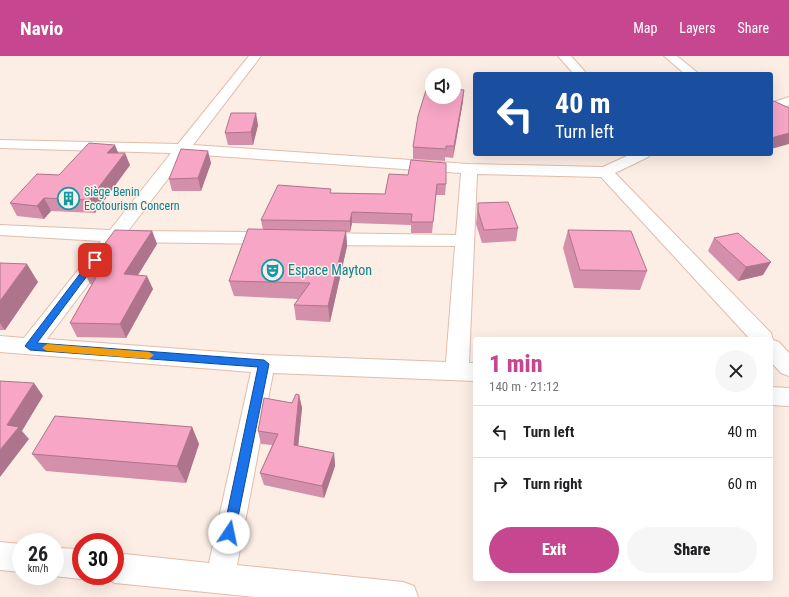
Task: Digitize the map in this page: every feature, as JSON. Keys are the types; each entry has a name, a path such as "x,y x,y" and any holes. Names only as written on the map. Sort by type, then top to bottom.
{"street":[{"path":"30,346 113,236 255,56"},
{"path":"564,56 579,72"},
{"path":"670,56 690,72"},
{"path":"773,106 789,101"},
{"path":"0,144 183,149 470,169 604,172 639,156"},
{"path":"0,344 264,364 466,371 465,241 470,169"},
{"path":"604,172 761,337"},
{"path":"0,230 113,236 465,241"},
{"path":"773,350 789,367"},
{"path":"220,579 264,364"},
{"path":"773,396 789,397"},
{"path":"0,556 12,557"},
{"path":"124,569 403,597"}],"building":[{"path":"461,90 464,90 454,146 446,146 446,149 413,147 418,116 425,93 425,104 461,104"},
{"path":"773,101 789,108 789,133 773,137"},
{"path":"231,113 256,113 251,132 225,133"},
{"path":"89,143 115,145 107,153 125,153 89,200 44,198 37,206 10,203 37,174 59,175"},
{"path":"181,149 208,151 198,178 169,179"},
{"path":"411,160 446,163 446,184 437,184 433,222 411,222 412,214 352,212 350,221 261,220 278,185 331,189 330,193 385,194 389,174 408,175"},
{"path":"508,202 518,228 484,230 478,211 478,203"},
{"path":"248,229 346,231 328,306 294,305 310,283 229,281"},
{"path":"115,230 152,231 124,274 147,276 120,324 70,323 99,272 84,271"},
{"path":"568,230 631,231 647,271 580,270"},
{"path":"738,233 771,262 746,267 714,238"},
{"path":"0,263 27,264 0,301"},
{"path":"0,381 34,383 7,425 19,427 0,450"},
{"path":"296,394 299,395 294,445 334,453 322,486 260,473 278,434 258,431 264,398 292,403"},
{"path":"55,416 192,427 177,466 32,454"}],"slow traffic":[{"path":"47,348 149,355"}],"place":[{"name":"Siège Benin Ecotourism Concern","path":"69,199"},
{"name":"Espace Mayton","path":"272,270"}],"route":[{"path":"95,260 30,346 264,364 229,533"}]}
